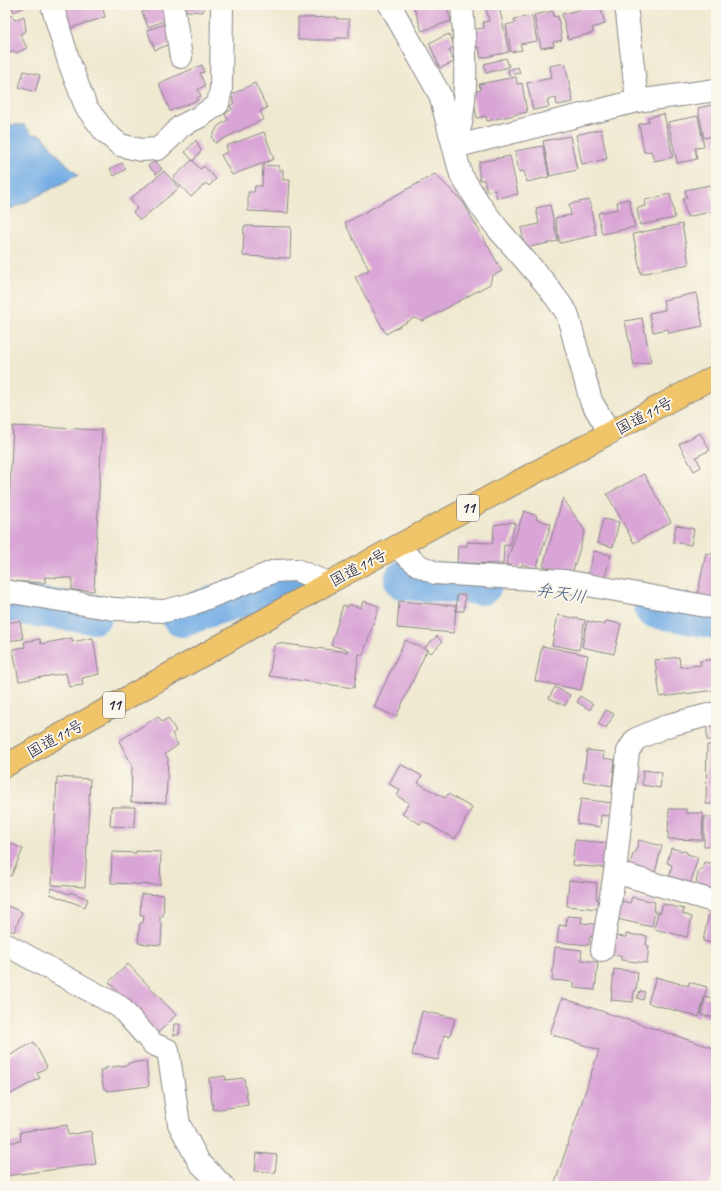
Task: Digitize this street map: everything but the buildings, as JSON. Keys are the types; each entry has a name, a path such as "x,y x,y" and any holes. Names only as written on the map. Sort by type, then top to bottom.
{"highway":[{"name":"国道11号","path":"5,766 223,644 328,583 716,376"}],"street":[{"path":"52,5 69,62 86,107 105,132 120,145 141,150 158,149 181,126 201,116 218,104 221,89 222,5"},
{"path":"173,5 181,57"},
{"path":"390,5 440,95 461,175 482,208 498,229 545,283 566,313 590,401 610,433"},
{"path":"454,147 461,123 465,88 466,53 462,5"},
{"path":"626,5 637,101"},
{"path":"454,147 637,101 716,90"},
{"path":"396,547 418,565 435,573 565,581 716,608"},
{"path":"5,591 114,609 165,611 192,604 275,571 296,570 328,583"},
{"path":"602,950 615,872 628,751 636,740 669,725 716,712"},
{"path":"615,872 716,902"},
{"path":"5,944 120,1007 153,1044 168,1050 179,1124 199,1162 222,1186"}],"water":[{"path":"5,125 24,125 32,134 42,135 56,153 78,175 24,203 5,211"}],"waterway":[{"name":"弁天川","path":"404,580 482,585"},
{"path":"182,617 212,606 286,584"},
{"path":"5,607 19,605 93,614"},
{"name":"弁天川","path":"654,608 716,619"}]}
